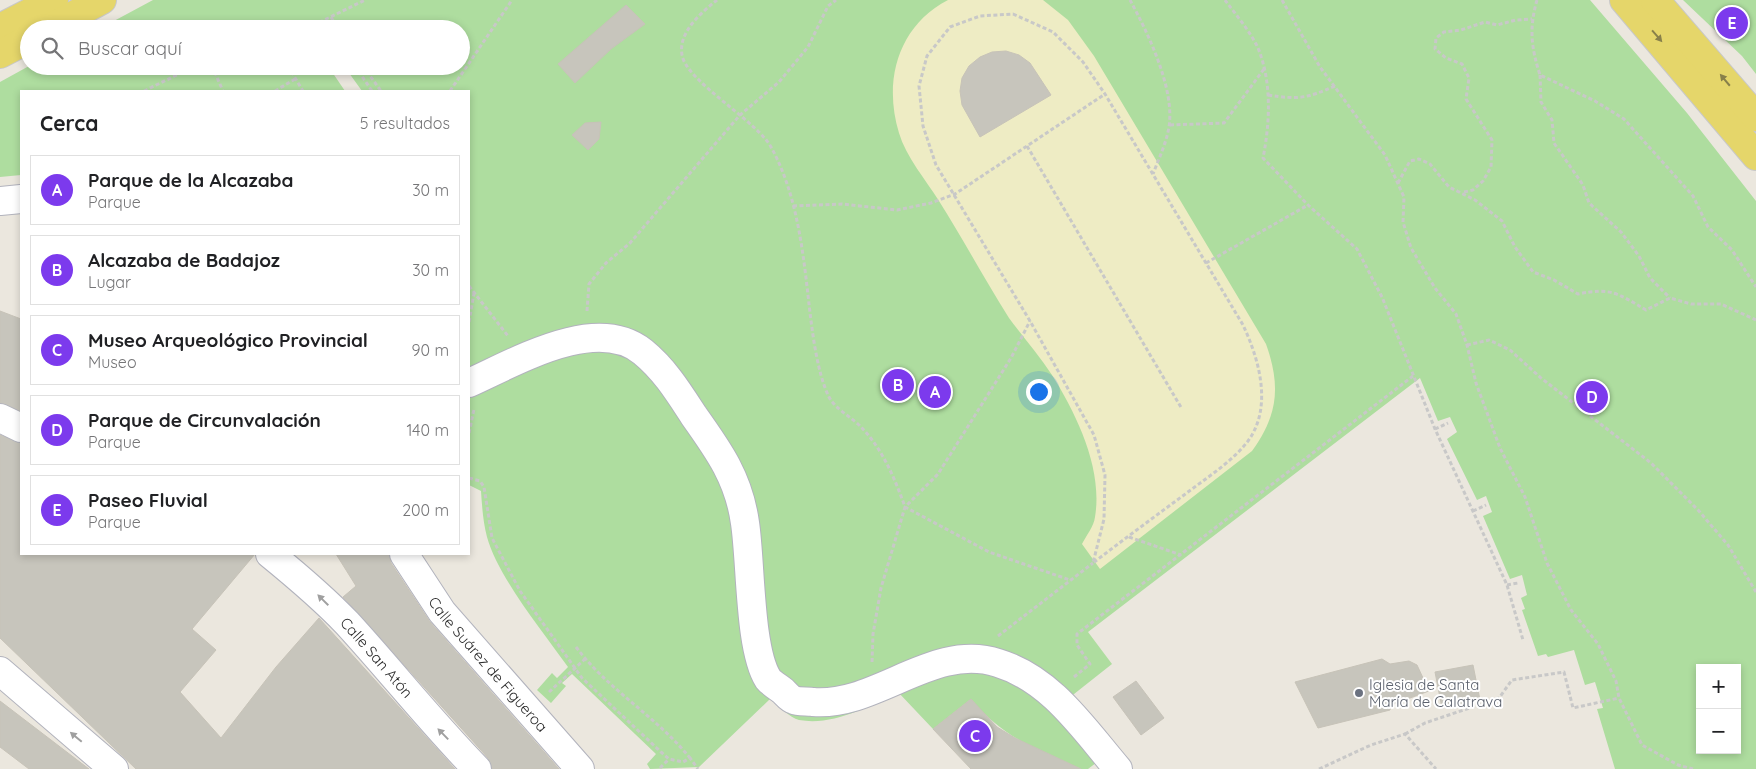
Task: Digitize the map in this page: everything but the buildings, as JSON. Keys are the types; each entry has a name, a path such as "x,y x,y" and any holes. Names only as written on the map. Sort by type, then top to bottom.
{"main road":[{"path":"0,28 54,0"},
{"path":"65,20 102,0"},
{"path":"1624,0 1756,156"},
{"path":"1655,0 1756,117"},
{"path":"0,54 20,44"}],"street":[{"path":"0,202 20,199"},
{"path":"472,395 520,361 565,342 586,337 617,339 642,351 669,378 724,460 738,490 745,522 756,650 769,680 794,700 828,703 870,692 924,668 965,659 996,662 1028,675 1064,706 1118,769"},
{"path":"0,418 20,428"},
{"name":"Calle San Atón","path":"271,555 316,592 346,622 436,727 477,769"},
{"name":"Calle Suárez de Figueroa","path":"405,555 442,612 580,769"},
{"path":"0,671 114,769"}],"path":[{"path":"326,20 365,0"},
{"path":"470,62 512,0"},
{"path":"717,0 695,18 683,40 682,56 691,72 740,115 770,145 793,206 803,246 814,344 829,398 863,429 891,470 905,507 989,552 1070,580"},
{"path":"586,337 589,284 606,263 630,244 740,115 779,82 808,47 828,6 836,0"},
{"path":"1130,0 1161,71 1166,89 1170,125 1165,146 1152,174"},
{"path":"1225,0 1257,47 1264,68 1268,94 1268,132 1263,158 1308,205 1357,249 1382,297 1435,429 1507,585 1523,640"},
{"path":"1282,0 1320,67 1336,86 1385,155 1404,197 1403,222 1411,248 1435,288 1456,314 1468,345 1476,383 1500,448 1525,498 1547,563 1571,610 1598,644 1616,681 1619,698 1642,745 1678,765 1693,769"},
{"path":"1537,0 1532,19 1532,52 1540,75 1541,102 1552,120 1554,143 1582,185 1589,203 1621,232 1639,256 1650,278 1670,298 1691,304 1721,304 1756,320"},
{"path":"980,660 989,643 1223,466 1248,440 1259,414 1262,384 1254,347 1105,94 1083,62 1053,32 1013,14 980,16 950,27 927,56 919,86 923,126 936,165 1030,321 1094,434 1105,475 1104,519 1093,563"},
{"path":"1463,192 1473,190 1491,167 1492,140 1466,99 1469,78 1462,64 1446,58 1435,49 1436,38 1444,32 1460,30 1485,22 1497,25 1516,20 1532,19"},
{"path":"1170,125 1224,123 1264,68"},
{"path":"146,90 177,75"},
{"path":"216,75 223,90"},
{"path":"293,75 301,90"},
{"path":"361,75 371,90"},
{"path":"369,75 380,90"},
{"path":"451,90 461,75"},
{"path":"1540,75 1595,101 1624,119 1693,196 1708,227 1732,250 1756,287"},
{"path":"277,90 295,79"},
{"path":"1268,94 1287,98 1307,98 1336,86"},
{"path":"793,206 842,204 897,210 931,203 955,194 1105,94"},
{"path":"1027,146 1182,409"},
{"path":"1398,183 1410,162 1419,159 1430,164 1449,187 1463,192 1502,221 1515,247 1533,272 1554,280 1578,294 1592,291 1611,291 1646,310 1670,298"},
{"path":"1206,263 1308,205"},
{"path":"470,287 515,345 520,361"},
{"path":"470,316 474,293"},
{"path":"870,692 873,634 881,588 905,507 938,474 1010,358 1030,321"},
{"path":"1468,345 1489,340 1510,350 1541,378 1651,463 1698,510 1728,545 1756,592"},
{"path":"1052,696 1090,664 1077,645 1077,634 1413,376"},
{"path":"470,420 472,395"},
{"path":"1435,429 1448,423"},
{"path":"470,478 480,481 484,487 492,538 496,547 520,590 574,668 669,758 683,762 690,758"},
{"path":"1473,511 1486,504"},
{"path":"1128,536 1181,555"},
{"path":"1507,585 1518,583"},
{"path":"576,647 585,659 690,758 698,769"},
{"path":"549,692 585,659"},
{"path":"1319,769 1371,745 1405,734 1432,720 1499,698 1512,680 1564,672 1573,708 1619,698"},
{"path":"1405,734 1436,769"},
{"path":"660,768 669,758"}],"green space":[{"path":"153,0 1590,0 1687,113 1756,201 1756,769 1615,769 1597,709 1603,708 1595,682 1585,685 1574,650 1548,657 1546,654 1538,656 1522,610 1525,609 1521,598 1527,595 1522,575 1510,579 1483,516 1492,512 1486,496 1477,500 1447,439 1457,432 1450,417 1438,421 1420,378 1088,632 1112,664 1069,698 1113,750 1088,769 1081,769 1021,741 995,723 971,699 933,729 898,692 850,714 837,718 812,721 795,719 770,699 699,767 650,769 647,764 656,754 572,674 562,683 566,686 551,703 537,690 552,673 557,678 568,667 522,604 501,569 487,537 481,491 470,486 470,90 361,90 350,75 470,75 470,20 116,20"},
{"path":"1683,0 1756,0 1756,74 1742,56"},
{"path":"20,71 20,75 334,75 344,90 20,90 20,175 0,177 0,82"}],"sand":[{"path":"948,0 1043,0 1068,20 1094,56 1266,344 1271,359 1275,387 1272,412 1261,438 1252,451 1100,569 1082,544 1092,527 1096,499 1092,462 1079,425 1052,375 1009,318 948,215 911,160 899,133 894,113 893,94 894,75 899,57 906,40 917,24 931,11"}],"place":[{"name":"Paseo Fluvial","path":"1732,23"},
{"name":"Alcazaba de Badajoz","path":"898,385"},
{"name":"Parque de la Alcazaba","path":"935,392"},
{"name":"Parque de Circunvalación","path":"1592,397"},
{"name":"Iglesia de Santa María de Calatrava","path":"1359,693"},
{"name":"Museo Arqueológico Provincial","path":"975,736"}]}
